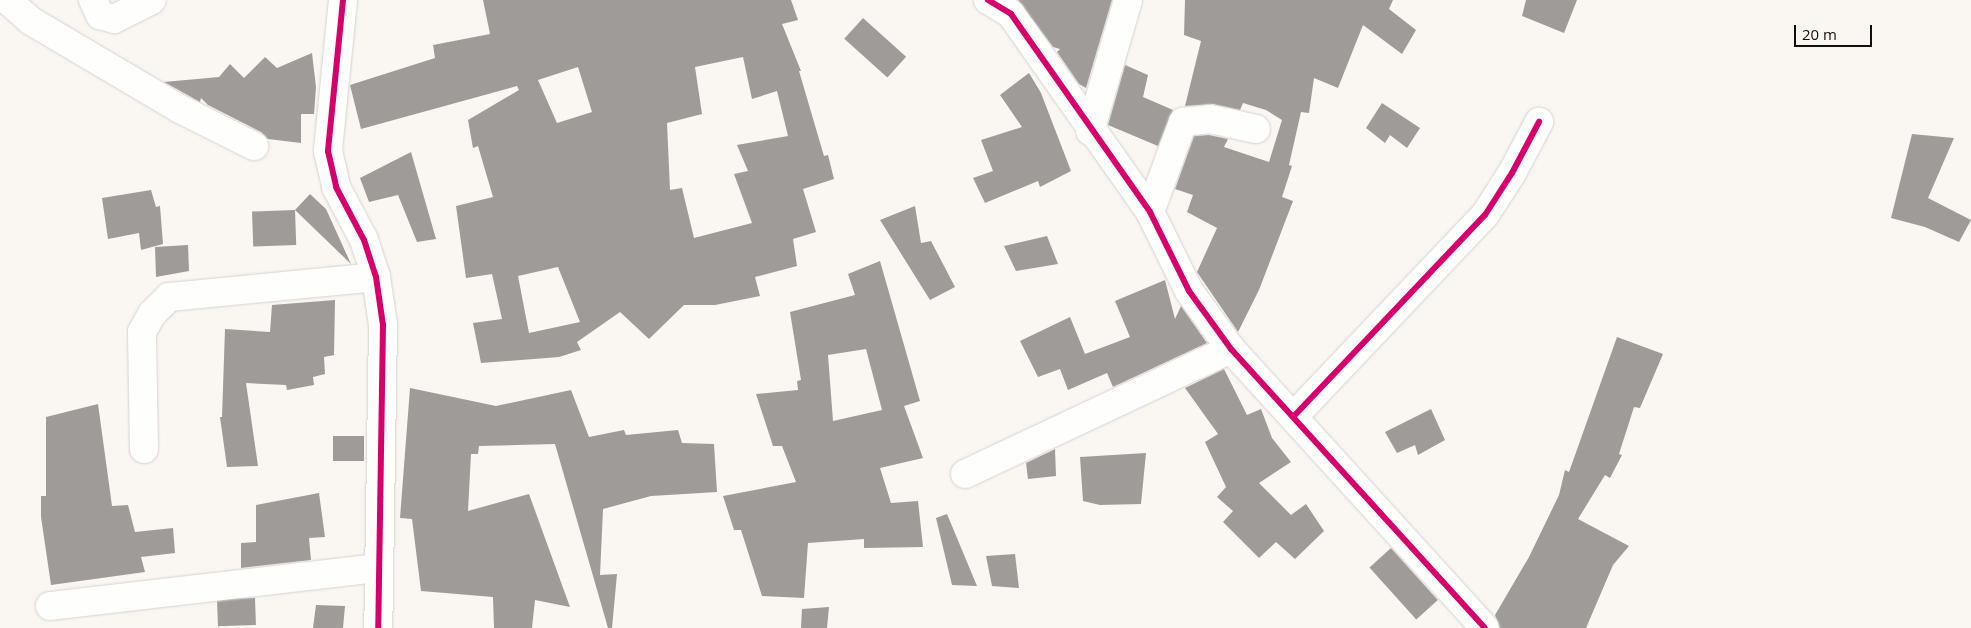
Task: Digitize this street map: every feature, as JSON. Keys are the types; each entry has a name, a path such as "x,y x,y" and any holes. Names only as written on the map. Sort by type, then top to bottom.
{"street":[{"path":"7,0 31,20 172,104 254,146"},
{"path":"93,0 100,15 114,19 152,0"},
{"path":"343,0 328,151 336,187 364,240 376,276 383,325 378,628"},
{"path":"988,0 1011,14 1090,131 1150,212 1189,291 1231,349 1485,628"},
{"path":"1090,131 1128,0"},
{"path":"1150,212 1183,122 1210,120 1256,128"},
{"path":"1294,416 1484,215 1512,173 1539,122"},
{"path":"144,449 142,332 152,314 169,297 376,276"},
{"path":"965,474 1231,349"},
{"path":"50,606 378,568"}],"building":[{"path":"483,0 791,0 798,20 782,24 801,71 799,71 824,156 828,155 834,179 803,189 816,232 793,239 797,266 755,277 760,296 715,305 684,305 649,339 620,312 577,342 581,350 559,357 481,363 473,323 502,319 492,274 466,278 456,206 493,197 478,146 473,148 468,120 519,90 517,86 361,129 350,85 435,58 433,45 490,34","holes":["743,57 752,99 777,91 788,136 737,145 748,171 734,174 752,223 694,238 682,188 670,190 667,123 702,114 695,67","578,67 592,112 557,123 538,80","558,267 580,322 529,333 518,276"]},
{"path":"1018,0 1112,0 1086,88 1079,84 1057,52 1060,49 1053,47"},
{"path":"1185,0 1393,0 1389,9 1416,30 1402,54 1363,25 1338,88 1314,78 1309,113 1301,112 1289,165 1292,166 1282,197 1293,201 1259,290 1238,332 1197,272 1217,228 1187,212 1193,195 1175,189 1194,136 1209,135 1228,139 1224,147 1269,162 1282,120 1266,110 1243,103 1240,110 1213,104 1185,106 1201,41 1184,35"},
{"path":"1526,0 1577,0 1564,33 1522,16"},
{"path":"863,18 906,57 887,78 844,39"},
{"path":"312,53 316,87 314,114 301,114 301,143 268,139 261,132 208,105 201,98 200,102 164,82 219,77 230,64 244,78 265,57 277,68"},
{"path":"1125,65 1148,75 1143,97 1173,110 1158,146 1108,125"},
{"path":"1029,73 1041,93 1071,171 1040,187 1038,181 985,203 973,178 993,171 981,140 1022,127 1000,95"},
{"path":"1382,103 1420,128 1407,148 1390,135 1385,143 1366,128"},
{"path":"1912,134 1954,138 1928,198 1971,220 1959,242 1925,227 1891,218"},
{"path":"411,152 436,239 417,242 398,195 369,202 360,178"},
{"path":"151,190 156,207 160,206 163,244 141,250 139,233 108,239 102,198"},
{"path":"310,194 326,209 351,264 295,210"},
{"path":"915,206 921,243 931,241 955,287 930,300 880,220"},
{"path":"295,210 296,245 253,246 252,212"},
{"path":"1047,236 1058,264 1016,271 1004,246"},
{"path":"188,245 189,271 156,277 155,247"},
{"path":"880,261 920,401 904,406 923,458 880,468 891,503 918,501 923,547 864,548 864,539 808,543 804,598 762,596 741,530 734,530 723,496 796,482 782,446 773,446 756,394 798,390 797,381 801,380 790,312 855,295 848,274","holes":["866,349 882,410 833,421 828,355"]},
{"path":"1165,280 1175,319 1181,306 1207,343 1113,387 1107,373 1068,390 1060,369 1038,377 1020,341 1070,317 1085,354 1130,337 1115,301"},
{"path":"335,300 334,355 324,357 325,374 313,377 314,385 287,390 286,385 246,383 258,466 227,467 220,417 222,417 225,329 270,332 272,305"},
{"path":"1617,337 1663,354 1640,408 1634,407 1619,454 1622,455 1610,478 1605,475 1578,519 1629,546 1613,565 1586,628 1500,628 1495,615 1529,557 1559,495 1565,470 1569,472"},
{"path":"1224,369 1247,415 1261,409 1272,438 1291,462 1259,483 1291,515 1306,504 1324,531 1295,559 1276,542 1259,558 1223,522 1233,511 1217,497 1226,487 1205,442 1218,434 1185,388"},
{"path":"410,388 496,406 571,390 589,437 624,430 626,435 678,430 682,443 714,444 717,492 651,496 603,509 600,575 617,574 612,628 608,628 555,444 479,446 478,454 471,454 468,511 529,494 570,607 535,600 532,628 494,628 493,597 421,591 412,519 400,518"},
{"path":"98,404 112,506 128,505 135,532 173,528 175,553 141,557 145,572 51,585 41,517 41,496 46,496 46,417"},
{"path":"1431,409 1445,440 1418,455 1415,445 1397,453 1385,432"},
{"path":"333,436 364,436 364,461 333,461"},
{"path":"1055,449 1056,476 1028,479 1026,463"},
{"path":"1146,453 1141,504 1100,505 1083,501 1080,457"},
{"path":"319,493 325,537 309,538 311,560 241,568 241,543 256,542 256,505"},
{"path":"947,514 977,586 952,585 936,518"},
{"path":"1391,548 1438,600 1416,619 1369,567"},
{"path":"1015,554 1019,588 992,586 986,556"},
{"path":"255,598 256,625 218,626 217,599"},
{"path":"316,605 345,606 343,628 313,628"},
{"path":"829,607 827,628 801,628 802,609"}],"cycle path":[{"path":"343,0 328,151 336,187 364,240 376,277 383,325 378,628"},
{"path":"988,0 1011,14 1150,212 1189,291 1231,349 1485,628"},
{"path":"1294,416 1485,215 1512,173 1539,122"}]}
